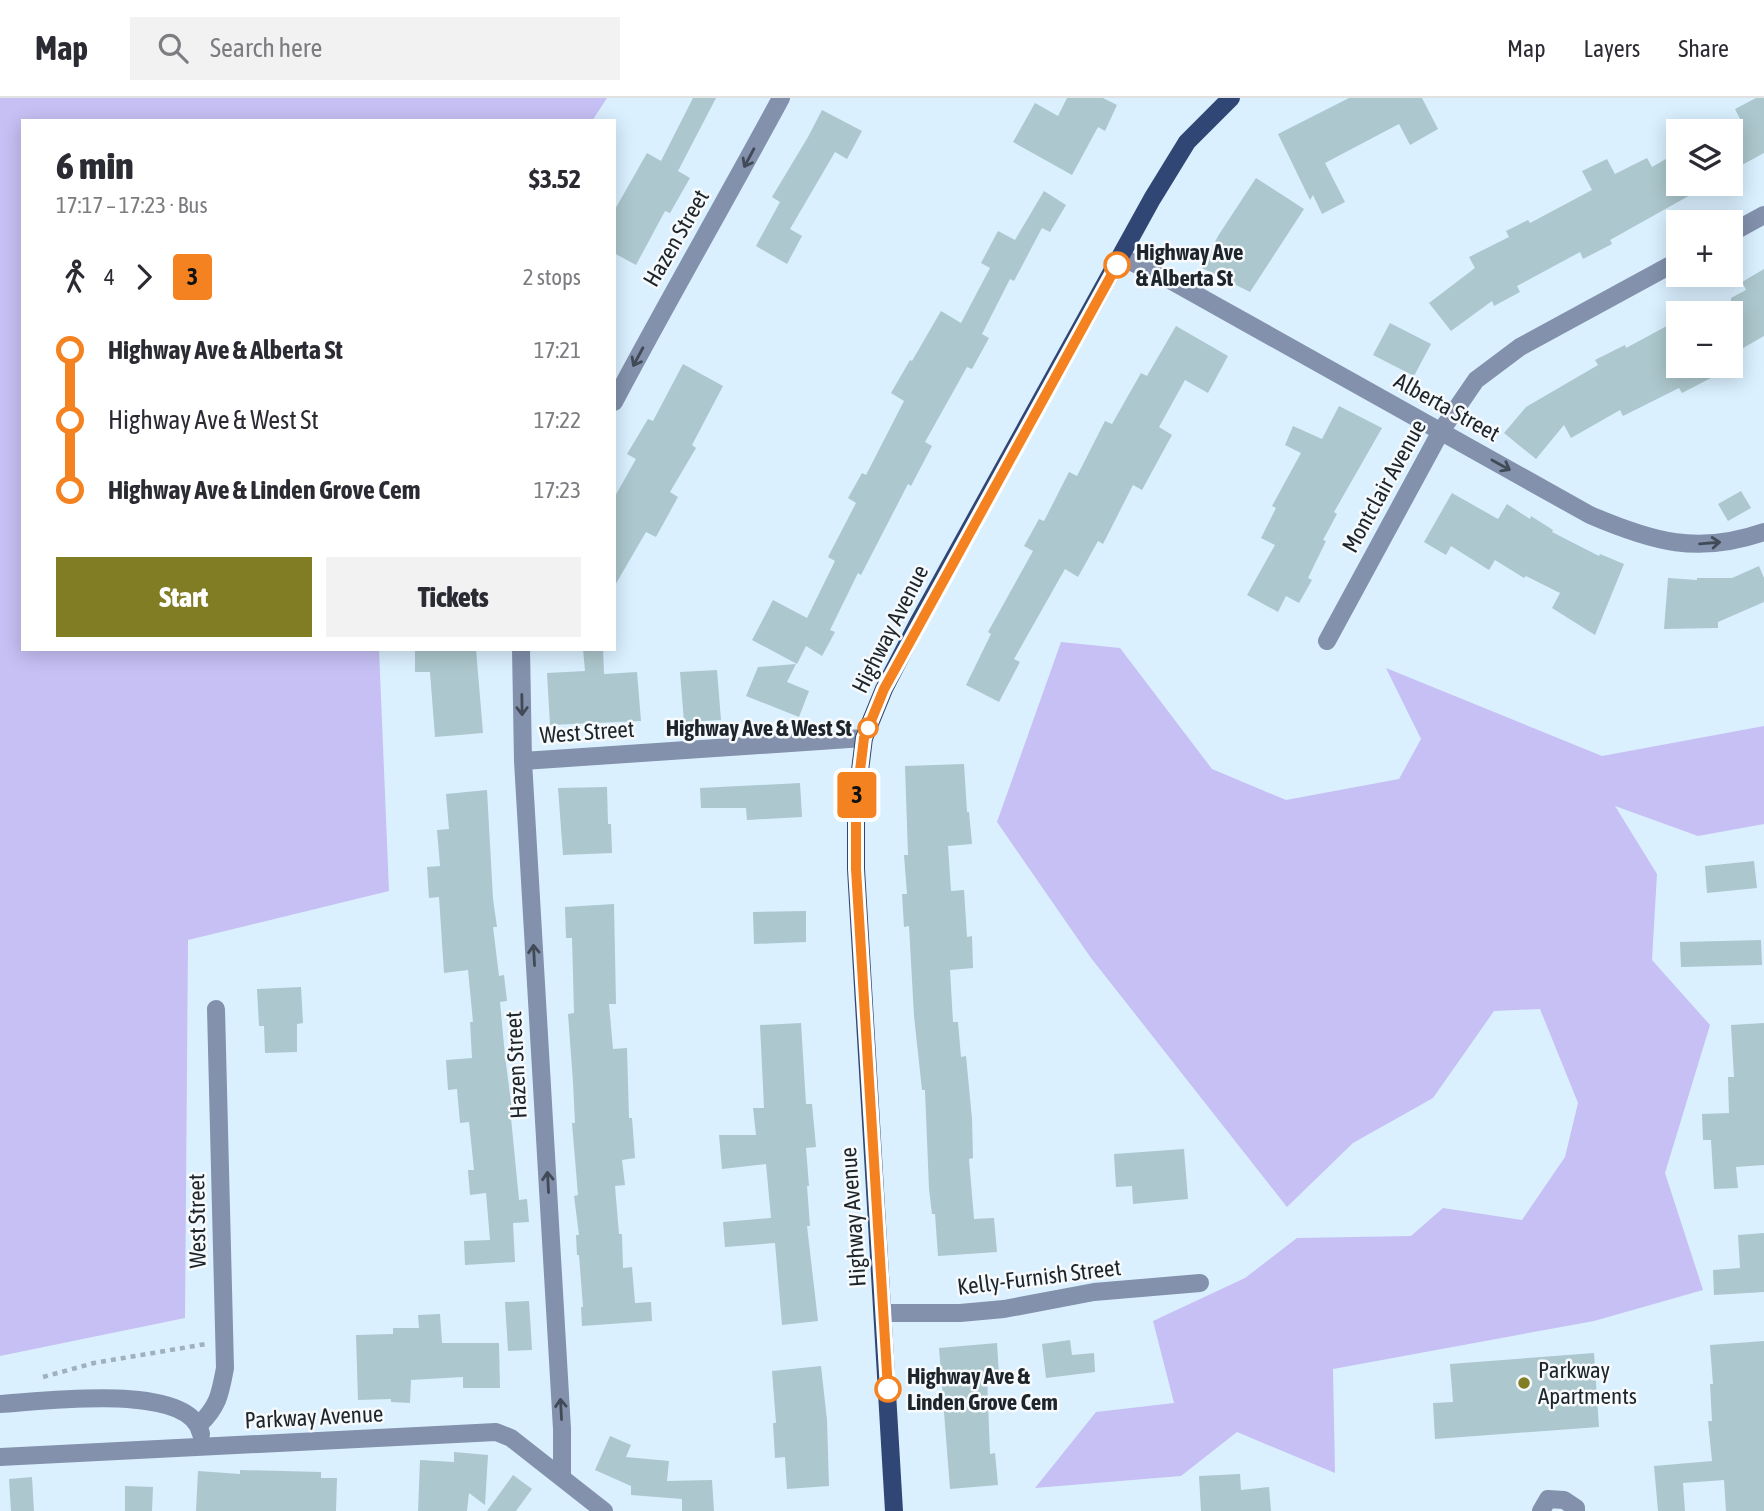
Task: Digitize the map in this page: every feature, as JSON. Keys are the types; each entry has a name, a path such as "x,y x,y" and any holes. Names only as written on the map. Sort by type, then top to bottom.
{"main road":[{"name":"Highway Avenue","path":"894,1511 856,869 856,803 864,738 884,689 918,624 1152,199 1187,142 1231,98"}],"street":[{"name":"Hazen Street","path":"616,398 781,98"},
{"path":"1743,226 1764,215"},
{"name":"Alberta Street","path":"1121,257 1168,279 1590,515 1657,540 1687,545 1740,540 1764,532"},
{"name":"Montclair Avenue","path":"1327,641 1441,431 1476,380 1520,347 1666,268"},
{"name":"Hazen Street","path":"521,651 523,761 562,1429 562,1478"},
{"name":"West Street","path":"523,761 864,738"},
{"name":"West Street","path":"199,1425 214,1410 220,1396 225,1368 216,1009"},
{"name":"Kelly-Furnish Street","path":"884,1313 1004,1309 1094,1293 1200,1283"},
{"path":"0,1404 122,1398 162,1403 190,1415 199,1425 204,1447"},
{"name":"Parkway Avenue","path":"0,1457 496,1432 511,1438 604,1511"},
{"path":"1541,1511 1548,1499 1564,1500 1576,1508 1576,1511"}],"path":[{"path":"36,1379 94,1363 224,1342"}],"shaded area":[{"path":"0,98 607,98 593,119 21,119 21,651 379,651 389,891 188,940 185,1318 0,1356"},
{"path":"1061,642 1120,648 1212,769 1286,800 1399,779 1421,739 1386,668 1602,756 1764,726 1764,824 1698,836 1615,806 1657,874 1652,960 1710,1025 1665,1173 1703,1290 1594,1321 1333,1369 1335,1473 1237,1432 1181,1476 1035,1488 1096,1412 1174,1403 1153,1321 1245,1278 1297,1238 1411,1236 1443,1208 1522,1220 1565,1157 1578,1103 1540,1009 1494,1011 1433,1098 1353,1143 1287,1207 1091,958 997,822"}],"building":[{"path":"693,98 716,98 678,171 690,178 670,213 665,211 636,265 616,254 616,207 647,153 661,161"},
{"path":"1067,98 1103,98 1117,105 1105,131 1098,127 1072,175 1013,142 1035,103 1058,116"},
{"path":"1349,98 1422,98 1438,129 1410,145 1399,124 1325,163 1345,202 1322,214 1313,195 1310,200 1278,134"},
{"path":"1756,98 1764,98 1764,153 1743,164 1743,119 1740,119 1735,109"},
{"path":"822,110 862,131 847,159 835,152 790,229 802,236 787,264 756,246 780,202 772,197"},
{"path":"1647,158 1652,167 1666,159 1666,196 1689,196 1610,240 1612,244 1583,259 1580,252 1517,286 1520,292 1494,306 1492,301 1451,331 1429,303 1475,268 1469,257 1509,237 1506,231 1528,220 1530,223 1592,190 1582,171 1607,159 1615,174"},
{"path":"1256,178 1304,209 1250,292 1202,268 1218,236"},
{"path":"1044,191 1066,205 1050,232 1042,228 1014,281 1010,279 982,334 989,338 972,369 967,367 925,442 932,446 911,486 908,484 861,575 858,573 830,630 835,632 822,656 806,646 797,664 752,640 773,600 807,618 835,561 828,557 856,503 848,498 862,473 866,475 904,401 891,393 941,311 961,323 990,268 981,263 998,231 1015,240"},
{"path":"1764,269 1764,336 1743,348 1743,301 1731,301 1731,298 1746,290 1743,281"},
{"path":"1390,323 1431,344 1414,376 1373,355"},
{"path":"1176,326 1228,356 1208,393 1185,380 1159,427 1172,435 1142,490 1133,485 1103,544 1098,541 1078,577 1065,569 1014,659 1020,662 999,702 966,685 991,634 988,632 1033,551 1024,546 1039,519 1044,521 1069,472 1077,476 1105,421 1112,424 1141,373 1147,376"},
{"path":"1666,326 1666,378 1711,378 1682,393 1679,388 1623,416 1620,410 1571,438 1564,425 1536,459 1504,433 1526,407 1598,365 1595,360 1625,345 1626,348"},
{"path":"683,364 723,386 692,445 696,448 670,492 678,497 656,537 646,532 616,584 616,494 636,459 627,454 648,419 653,421"},
{"path":"1339,406 1382,428 1334,512 1337,514 1308,578 1312,580 1299,603 1286,596 1278,612 1247,595 1275,545 1261,538 1276,508 1272,506 1301,453 1285,445 1293,426 1322,439"},
{"path":"1741,491 1751,508 1728,521 1718,504"},
{"path":"1452,493 1498,519 1507,504 1530,519 1531,516 1553,530 1552,532 1599,556 1600,554 1624,564 1595,635 1552,608 1560,593 1526,576 1524,578 1495,560 1489,570 1451,546 1446,555 1424,542"},
{"path":"1759,566 1764,578 1764,602 1718,622 1718,628 1664,629 1668,578 1732,578"},
{"path":"415,651 476,651 483,733 435,737 430,672 415,672"},
{"path":"583,651 603,651 604,674 637,672 641,721 550,725 547,673 585,671"},
{"path":"796,664 787,682 809,691 799,717 746,696 758,667"},
{"path":"717,670 721,720 684,722 680,672"},
{"path":"964,764 972,844 948,846 951,891 964,890 967,937 972,936 973,968 950,970 953,1022 958,1022 961,1057 966,1056 972,1119 973,1158 969,1159 974,1219 994,1218 997,1252 938,1256 935,1214 932,1214 929,1189 925,1090 922,1090 914,1016 909,926 904,927 902,894 907,894 904,855 908,855 905,766"},
{"path":"800,783 802,817 747,820 746,808 701,808 700,788"},
{"path":"607,787 612,853 563,855 558,788"},
{"path":"487,790 497,927 493,927 499,976 504,975 507,1001 500,1002 511,1118 519,1200 527,1199 529,1222 513,1223 515,1262 465,1265 464,1241 490,1240 486,1193 470,1195 468,1170 474,1170 469,1122 460,1123 457,1089 448,1090 446,1060 472,1058 470,1022 473,1022 468,970 444,973 439,897 429,898 427,867 440,866 437,830 449,829 446,794"},
{"path":"1754,861 1757,888 1707,893 1705,866"},
{"path":"614,904 616,1004 609,1004 613,1049 627,1048 629,1118 632,1118 635,1158 622,1160 625,1185 615,1186 619,1234 622,1234 623,1268 632,1267 635,1303 651,1302 652,1321 582,1326 583,1307 576,1235 579,1235 574,1196 578,1195 568,1014 574,1013 572,938 566,938 565,907"},
{"path":"806,911 806,942 754,944 753,912"},
{"path":"1761,940 1762,965 1681,967 1680,942"},
{"path":"301,987 303,1023 297,1024 297,1052 265,1053 264,1026 259,1026 257,989"},
{"path":"801,1023 806,1104 812,1104 816,1147 806,1148 810,1226 807,1226 818,1321 782,1325 775,1243 725,1247 723,1222 771,1218 766,1164 722,1169 719,1135 756,1135 753,1108 764,1108 760,1025"},
{"path":"1764,1023 1764,1165 1736,1167 1738,1188 1714,1189 1711,1140 1703,1140 1702,1114 1729,1113 1728,1077 1734,1077 1731,1025"},
{"path":"1184,1149 1188,1199 1133,1204 1132,1186 1116,1187 1114,1154"},
{"path":"1764,1233 1764,1292 1714,1295 1713,1270 1740,1268 1738,1235"},
{"path":"529,1301 532,1350 508,1351 505,1302"},
{"path":"440,1314 442,1343 499,1343 500,1388 463,1388 463,1377 411,1380 410,1403 391,1402 391,1399 358,1400 356,1335 393,1334 393,1328 419,1328 418,1315"},
{"path":"1070,1340 1072,1355 1094,1353 1095,1372 1046,1378 1042,1344"},
{"path":"1764,1341 1764,1511 1726,1511 1724,1480 1683,1483 1685,1511 1658,1511 1654,1466 1712,1461 1708,1421 1712,1421 1710,1384 1713,1384 1710,1345"},
{"path":"997,1343 999,1375 987,1376 990,1454 995,1453 998,1485 950,1489 939,1348"},
{"name":"Parkway Apartments","path":"1594,1353 1599,1427 1435,1439 1433,1403 1453,1402 1450,1364"},
{"path":"821,1366 827,1420 829,1486 787,1489 785,1457 775,1458 773,1423 776,1423 772,1371"},
{"path":"610,1436 631,1445 626,1457 669,1461 667,1481 712,1480 714,1511 682,1511 682,1499 631,1495 631,1486 595,1470"},
{"path":"454,1452 488,1455 485,1505 469,1493 467,1511 418,1511 420,1460 454,1462"},
{"path":"240,1470 321,1472 321,1478 337,1478 336,1511 196,1511 198,1471 240,1474"},
{"path":"1240,1474 1241,1490 1269,1487 1271,1511 1201,1511 1199,1476"},
{"path":"513,1475 532,1489 516,1511 487,1511"},
{"path":"32,1477 34,1511 11,1511 9,1479"},
{"path":"125,1486 153,1487 152,1511 125,1511"}],"bus line":[{"name":"3","path":"888,1389 856,869 856,803 864,738 884,689 918,624 1117,265"}],"place":[{"name":"Highway Ave & Alberta St","path":"1117,265"},
{"name":"Highway Ave & West St","path":"868,728"},
{"name":"Parkway Apartments","path":"1524,1383"},
{"name":"Highway Ave & Linden Grove Cem","path":"888,1389"}]}
